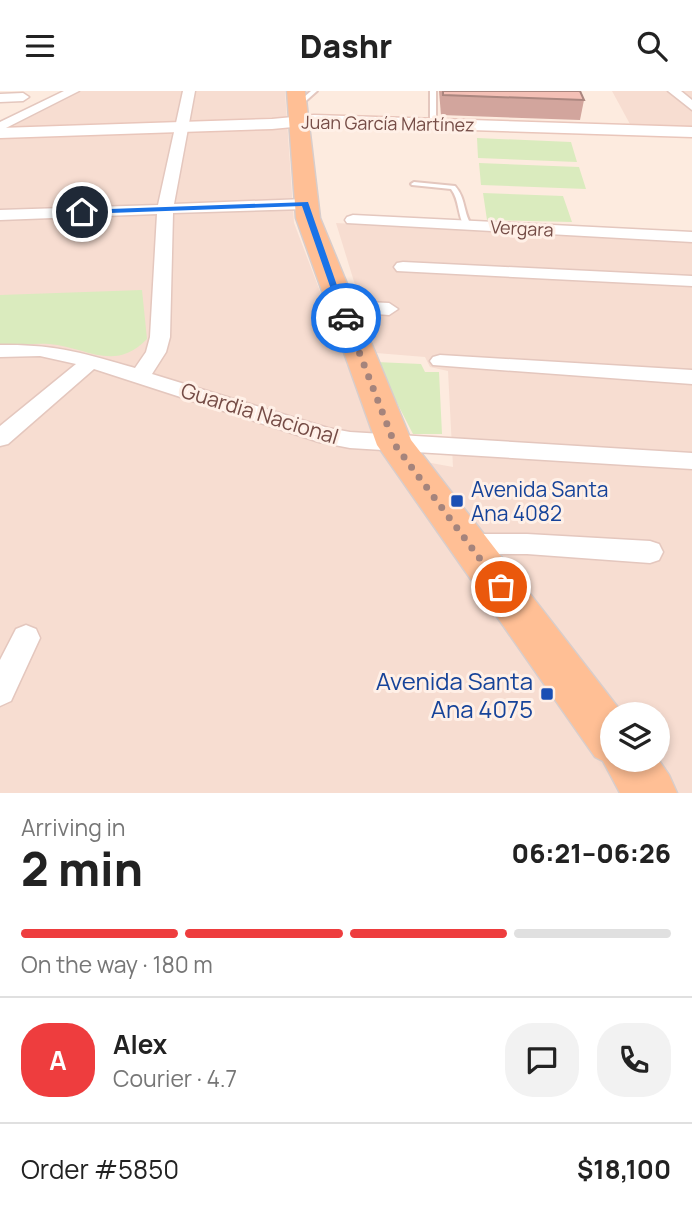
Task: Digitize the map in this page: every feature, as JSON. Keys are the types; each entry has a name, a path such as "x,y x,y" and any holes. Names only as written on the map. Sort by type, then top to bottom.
{"main road":[{"name":"Juan García Martínez","path":"301,107 332,125 692,135"},
{"name":"Juan García Martínez","path":"0,139 180,130 301,107 433,123 692,135"},
{"path":"301,107 305,204 395,445 600,723"},
{"name":"Juan García Martínez","path":"0,133 180,130"},
{"path":"636,772 651,793"}],"street":[{"path":"0,127 73,91"},
{"path":"140,376 156,352 160,337 165,209 189,91"},
{"path":"676,92 692,94"},
{"path":"676,92 692,106"},
{"path":"0,98 23,97"},
{"path":"0,215 305,204"},
{"name":"Vergara","path":"353,220 692,237"},
{"path":"403,267 692,281"},
{"path":"342,307 388,309"},
{"name":"Guardia Nacional","path":"0,351 40,350 90,362 327,436 395,445 692,461"},
{"path":"440,361 692,377"},
{"path":"0,438 90,362"},
{"path":"470,544 527,544 650,552"},
{"path":"0,691 26,638"}],"lane":[{"path":"433,91 433,123"},
{"path":"414,184 453,187 462,199 462,217 468,226"}],"shaded area":[{"path":"64,91 285,91 294,223 382,454 453,467 448,371 430,367 425,357 376,353 336,223 692,242 692,793 0,793 0,122"},
{"path":"612,91 692,91 692,128 631,126"}],"green space":[{"path":"477,138 571,142 577,162 478,158"},
{"path":"479,163 579,167 586,189 481,185"},
{"path":"483,193 563,196 572,222 487,220"},
{"path":"142,290 147,339 123,355 100,355 49,344 0,346 0,295"},
{"path":"376,362 421,364 425,372 439,372 442,434 413,434"}],"building":[{"path":"443,91 580,91 584,100 443,95"}],"way so far":[{"path":"346,318 395,445 501,587"}],"place":[{"name":"Avenida Santa Ana 4082","path":"457,501"},
{"name":"Avenida Santa Ana 4075","path":"547,694"}],"route":[{"path":"82,212 305,204 346,318"}]}
